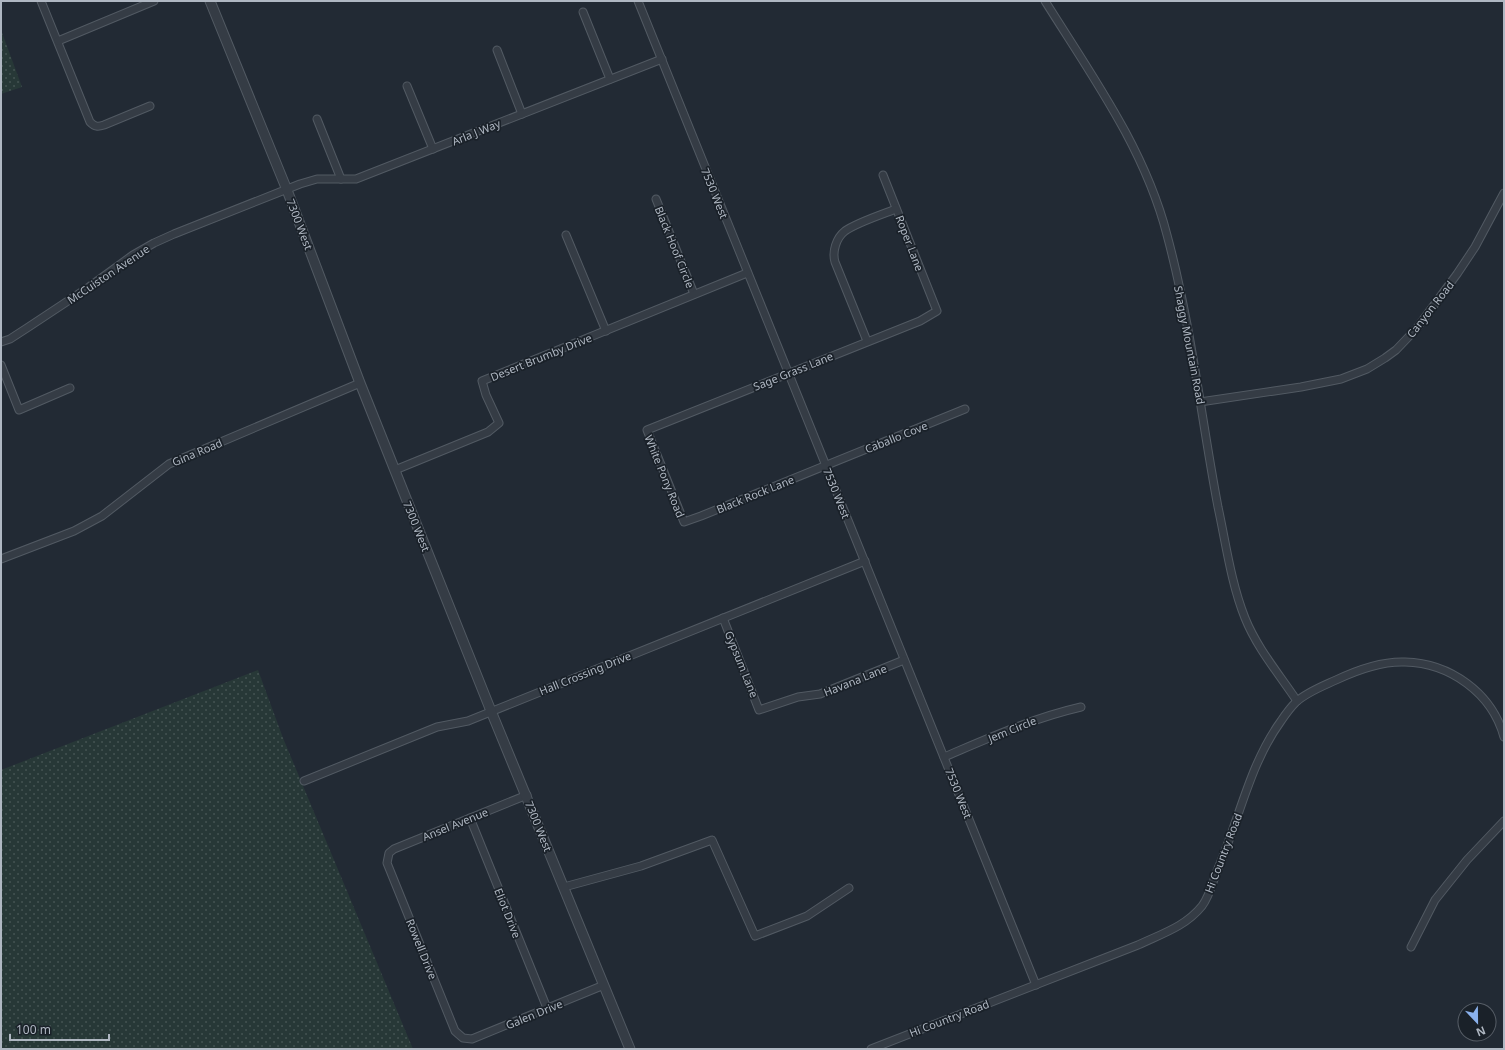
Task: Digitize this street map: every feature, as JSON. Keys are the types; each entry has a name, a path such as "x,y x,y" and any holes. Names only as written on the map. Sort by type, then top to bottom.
{"street":[{"path":"41,1 90,122 93,125 104,125 150,106"},
{"path":"58,41 144,3 154,1"},
{"name":"7300 West","path":"210,1 287,190 360,383 491,711 527,795 630,1049"},
{"name":"Shaggy Mountain Road","path":"1045,1 1115,112 1151,184 1167,235 1183,304 1211,470 1227,551 1240,603 1252,632 1297,701"},
{"name":"7530 West","path":"640,2 747,273 1036,985"},
{"path":"582,12 610,79"},
{"path":"497,50 522,114"},
{"name":"Arla J Way","path":"287,190 316,180 356,179 662,60"},
{"path":"407,86 433,149"},
{"path":"318,119 341,179"},
{"name":"Roper Lane","path":"883,175 938,311"},
{"name":"McCuiston Avenue","path":"1,342 10,339 27,328 89,287 133,255 154,243 287,190"},
{"name":"Canyon Road","path":"1200,402 1301,387 1341,379 1367,369 1385,358 1396,350 1417,328 1453,280 1475,247 1504,193"},
{"name":"Black Hoof Circle","path":"656,199 694,294"},
{"path":"867,341 834,262 835,248 837,241 845,231 896,209"},
{"path":"566,235 606,330"},
{"name":"Desert Brumby Drive","path":"395,470 488,432 499,423 486,396 482,381 747,273"},
{"name":"Sage Grass Lane","path":"647,430 920,321 938,311"},
{"path":"1,365 19,410 70,388"},
{"name":"Gina Road","path":"1,559 74,531 102,516 169,464 360,383"},
{"name":"Caballo Cove","path":"826,466 965,409"},
{"name":"White Pony Road","path":"647,430 684,522"},
{"name":"Black Rock Lane","path":"684,522 826,466"},
{"name":"Hall Crossing Drive","path":"304,781 438,727 464,722 865,561"},
{"name":"Gypsum Lane","path":"723,618 759,710"},
{"name":"Havana Lane","path":"759,710 798,697 820,694 904,660"},
{"name":"Hi Country Road","path":"871,1049 1138,945 1181,926 1189,920 1203,905 1227,848 1244,796 1265,744 1297,701 1315,689 1367,668 1384,664 1405,662 1420,664 1447,672 1467,683 1478,692 1496,716 1504,737"},
{"name":"Jem Circle","path":"944,757 1028,722 1056,712 1081,707"},
{"name":"Ansel Avenue","path":"387,856 394,849 527,795"},
{"name":"Eliot Drive","path":"470,818 547,1008"},
{"path":"1411,947 1435,900 1467,860 1504,821"},
{"path":"564,887 641,866 712,840 755,936 807,916 849,888"},
{"name":"Rowell Drive","path":"387,856 388,866 455,1031 463,1038"},
{"name":"Galen Drive","path":"463,1038 475,1038 604,985"}],"shaded area":[{"path":"1,30 22,87 1,94"},
{"path":"258,670 283,738 413,1049 1,1049 1,770"}]}
